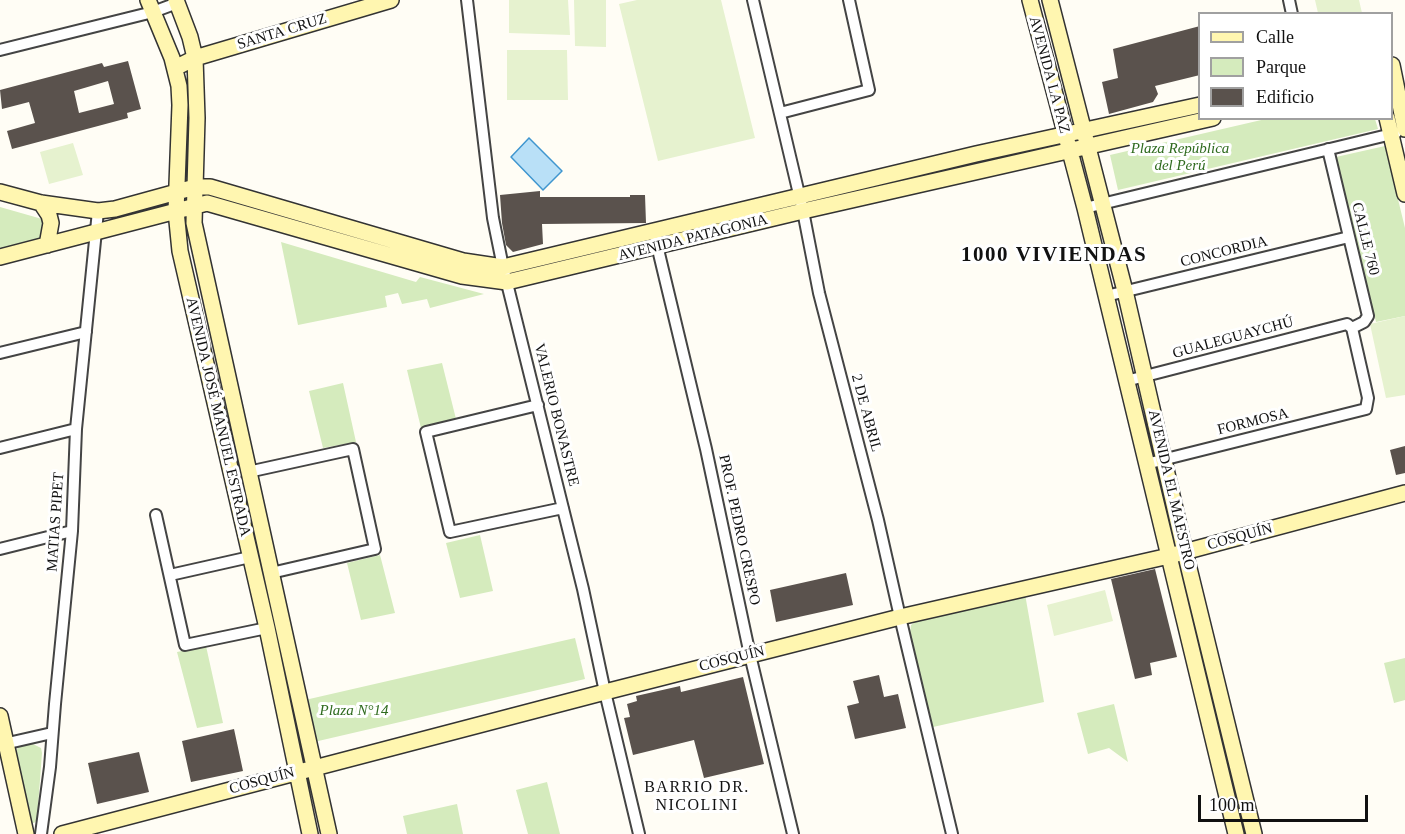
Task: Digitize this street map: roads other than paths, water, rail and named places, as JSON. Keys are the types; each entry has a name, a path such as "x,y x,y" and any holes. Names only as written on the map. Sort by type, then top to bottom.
{"main road":[{"name":"SANTA CRUZ","path":"175,68 195,58 357,5 391,0"},
{"name":"AVENIDA LA PAZ","path":"1030,0 1069,151"},
{"name":"AVENIDA LA PAZ","path":"1050,0 1088,147"},
{"name":"AVENIDA JOSÉ MANUEL ESTRADA","path":"176,1 195,58 197,118 194,223 329,834"},
{"name":"AVENIDA JOSÉ MANUEL ESTRADA","path":"150,6 175,68 180,105 176,211 180,251 267,628 310,834"},
{"path":"1395,74 1405,194"},
{"name":"AVENIDA PATAGONIA","path":"0,257 207,203 462,276 507,282 658,247 801,204 1065,134 1198,105"},
{"name":"AVENIDA PATAGONIA","path":"0,192 41,203 98,211 115,209 195,187 210,187 463,261 503,267 654,232 1069,151 1204,120"},
{"path":"1389,120 1400,131"},
{"name":"AVENIDA EL MAESTRO","path":"1088,147 1125,291 1185,552 1254,834"},
{"name":"AVENIDA EL MAESTRO","path":"1069,151 1085,208 1236,834"},
{"path":"41,203 49,215 51,224 47,244"},
{"name":"COSQUÍN","path":"62,834 315,766 750,655 1169,556 1405,493"},
{"path":"0,716 3,744 26,834"}],"street":[{"name":"VALERIO BONASTRE","path":"467,0 493,218 503,267 584,589 605,692 639,834"},
{"name":"2 DE ABRIL","path":"753,0 801,204 819,293 879,520 952,834"},
{"path":"780,112 870,90 849,0"},
{"path":"0,50 150,6 176,1"},
{"path":"1085,208 1400,131"},
{"name":"CALLE 760","path":"1328,149 1368,316 1364,322 1349,326"},
{"name":"MATIAS PIPET","path":"41,834 72,531 76,429 98,211"},
{"name":"PROF. PEDRO CRESPO","path":"654,232 706,449 750,655 793,834"},
{"name":"CONCORDIA","path":"1106,296 1349,237"},
{"name":"GUALEGUAYCHÚ","path":"1126,381 1349,326"},
{"name":"FORMOSA","path":"1146,464 1366,409 1368,398 1349,326"},
{"path":"0,353 86,332"},
{"path":"538,405 426,432 450,532 563,508"},
{"path":"0,448 76,429"},
{"path":"248,472 353,449 375,549 271,573"},
{"path":"156,515 185,645 267,628"},
{"path":"0,549 72,531"},
{"path":"170,575 250,557"},
{"path":"3,744 52,733"}],"water":[{"path":"529,138 562,171 543,190 511,157"}],"district":[{"name":"1000 VIVIENDAS","path":"1054,256"},
{"name":"BARRIO DR. NICOLINI","path":"697,797"}],"park label":[{"name":"Plaza República del Perú","path":"1180,158"},
{"name":"Plaza N°14","path":"354,711"}]}
